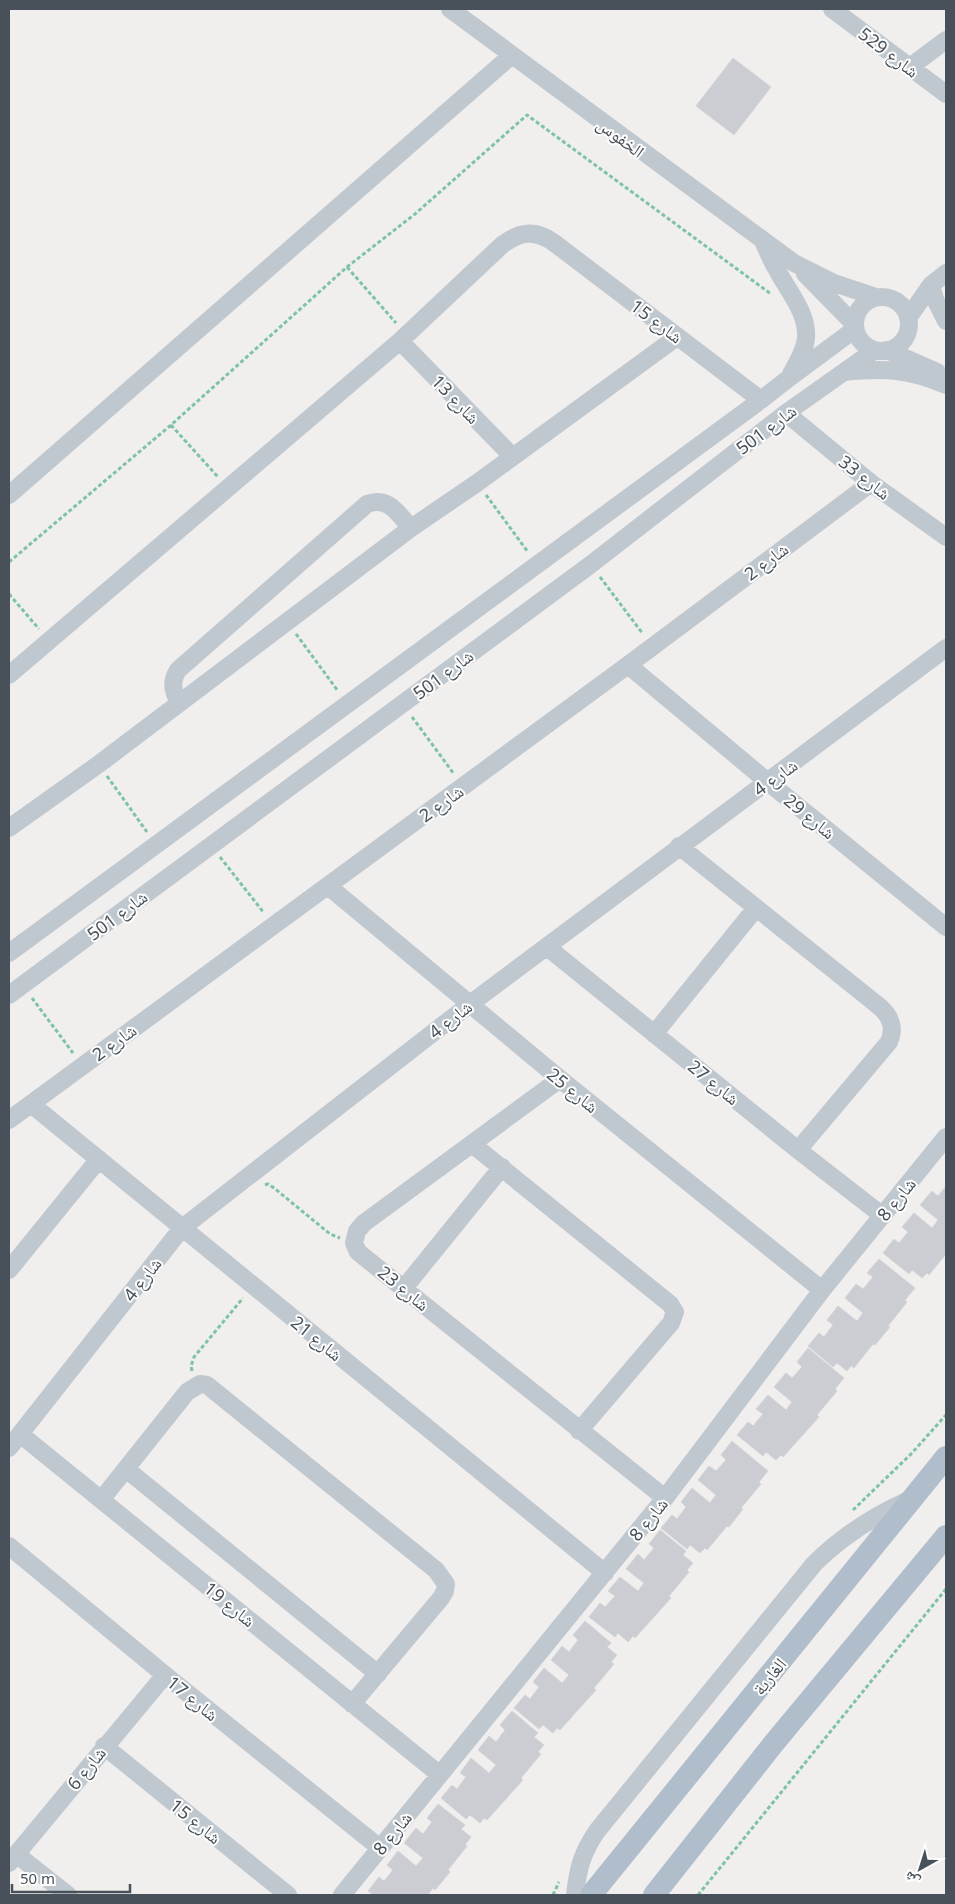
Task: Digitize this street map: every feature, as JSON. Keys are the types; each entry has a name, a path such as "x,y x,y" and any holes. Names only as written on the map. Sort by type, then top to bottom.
{"main road":[{"name":"الغارية","path":"591,1895 946,1457"},
{"path":"654,1895 774,1744 946,1536"}],"street":[{"name":"الخفوس","path":"450,9 764,243 794,263 834,283 882,297"},
{"name":"شارع 529","path":"832,9 946,94"},
{"path":"910,67 946,40"},
{"path":"9,495 512,55"},
{"name":"شارع 15","path":"9,675 403,338 509,240 523,234 539,234 553,242 761,400"},
{"path":"764,243 776,268 798,304 805,324 806,338 804,348 789,378"},
{"name":"الخفوس","path":"794,263 855,327"},
{"path":"881,350 898,345 931,285 946,273"},
{"path":"931,285 869,300 858,310 855,327 864,344 946,379"},
{"path":"931,285 935,299 946,321"},
{"path":"882,297 899,303 907,327 946,379"},
{"name":"شارع 501","path":"9,953 761,400 855,327"},
{"path":"9,828 98,764 411,528 477,483 677,337"},
{"name":"شارع 13","path":"403,338 512,456"},
{"name":"شارع 501","path":"16,990 590,565 841,372 881,350"},
{"path":"841,372 886,369 946,379"},
{"name":"شارع 33","path":"786,413 871,482 946,537"},
{"name":"شارع 2","path":"9,1120 628,665 871,482"},
{"path":"179,702 173,690 178,670 367,504 380,501 386,502 411,528"},
{"name":"شارع 4","path":"9,1448 182,1228 470,1004 946,648"},
{"name":"شارع 29","path":"628,665 946,927"},
{"path":"679,846 886,1012 892,1027 889,1042 798,1150"},
{"name":"شارع 25","path":"328,886 560,1079 822,1290"},
{"path":"654,1034 756,908"},
{"name":"شارع 27","path":"547,947 798,1150 883,1216"},
{"path":"354,1237 357,1230 364,1223 560,1079"},
{"name":"شارع 21","path":"31,1104 604,1573"},
{"name":"شارع 8","path":"342,1895 665,1498 822,1290 946,1137"},
{"path":"472,1144 670,1304 674,1312 671,1323 579,1431"},
{"path":"9,1270 99,1159"},
{"path":"404,1288 502,1167"},
{"name":"شارع 23","path":"354,1237 354,1243 358,1252 665,1498"},
{"path":"101,1500 187,1392 200,1384 214,1389 442,1576 446,1584 441,1598 352,1704"},
{"name":"شارع 19","path":"20,1434 439,1774"},
{"path":"126,1469 378,1674"},
{"path":"575,1895 581,1859 594,1836 810,1569 834,1546 860,1526 886,1510 913,1497"},
{"name":"شارع 17","path":"9,1546 165,1675 380,1848"},
{"name":"شارع 6","path":"12,1858 165,1675"},
{"name":"شارع 15","path":"104,1746 288,1895"},
{"path":"12,1858 68,1895"}],"path":[{"path":"9,562 171,425 347,267 415,214 527,115 793,311 801,313"},
{"path":"347,267 403,338"},
{"path":"171,425 227,487"},
{"path":"477,483 537,565"},
{"path":"590,565 652,646"},
{"path":"9,594 49,641"},
{"path":"287,622 348,704"},
{"path":"402,704 463,787"},
{"path":"98,764 157,844"},
{"path":"211,846 274,926"},
{"path":"16,990 82,1066"},
{"path":"261,1187 268,1184 274,1188 330,1234 342,1238 354,1237"},
{"path":"200,1384 193,1375 191,1366 194,1357 253,1286"},
{"path":"698,1895 946,1589"}],"building":[{"path":"733,58 771,87 734,135 696,106"},
{"path":"946,1186 946,1254 929,1275 927,1273 922,1278 912,1270 909,1274 883,1253 894,1239 899,1243 908,1232 902,1227 914,1213 932,1228 938,1220 920,1205 932,1191 938,1196"},
{"path":"879,1259 915,1288 905,1300 907,1302 888,1326 890,1327 875,1345 873,1344 854,1368 851,1366 847,1371 837,1363 833,1367 808,1346 819,1333 824,1337 833,1325 827,1320 838,1306 857,1321 863,1313 845,1298 856,1284 863,1289 873,1277 867,1273"},
{"path":"808,1348 844,1378 835,1389 837,1391 817,1415 819,1417 783,1457 781,1455 776,1460 766,1452 763,1456 737,1435 748,1422 753,1426 763,1414 756,1409 768,1395 786,1410 792,1402 774,1387 786,1373 792,1378 802,1367 797,1362"},
{"path":"732,1441 768,1471 759,1482 761,1484 741,1508 743,1509 707,1550 705,1548 700,1553 690,1545 687,1549 661,1528 672,1515 677,1519 686,1507 681,1502 692,1488 710,1503 716,1495 698,1480 709,1466 716,1471 726,1460 721,1455"},
{"path":"660,1530 686,1551 683,1555 693,1563 687,1570 689,1572 669,1596 671,1598 635,1638 633,1636 628,1642 618,1633 615,1637 589,1617 600,1603 605,1607 615,1596 608,1591 620,1577 638,1591 644,1583 626,1569 638,1554 644,1560 654,1548 649,1544"},
{"path":"585,1621 611,1643 607,1647 617,1655 611,1662 614,1664 594,1688 596,1690 560,1730 557,1728 553,1733 543,1725 539,1729 514,1708 525,1695 530,1699 539,1687 533,1682 544,1668 562,1683 569,1675 551,1660 562,1646 569,1652 578,1640 573,1635"},
{"path":"512,1711 538,1733 534,1737 544,1745 538,1752 541,1754 521,1778 523,1780 487,1820 484,1818 480,1823 470,1815 466,1819 441,1798 452,1785 457,1789 466,1777 460,1773 471,1758 489,1773 496,1765 478,1750 489,1736 496,1742 505,1730 500,1725"},
{"path":"438,1804 465,1825 461,1829 471,1837 465,1845 467,1846 448,1870 450,1872 435,1890 433,1888 428,1895 373,1895 368,1891 379,1877 384,1881 393,1870 387,1865 398,1851 416,1866 423,1858 404,1843 416,1828 423,1834 432,1822 427,1818"}]}
